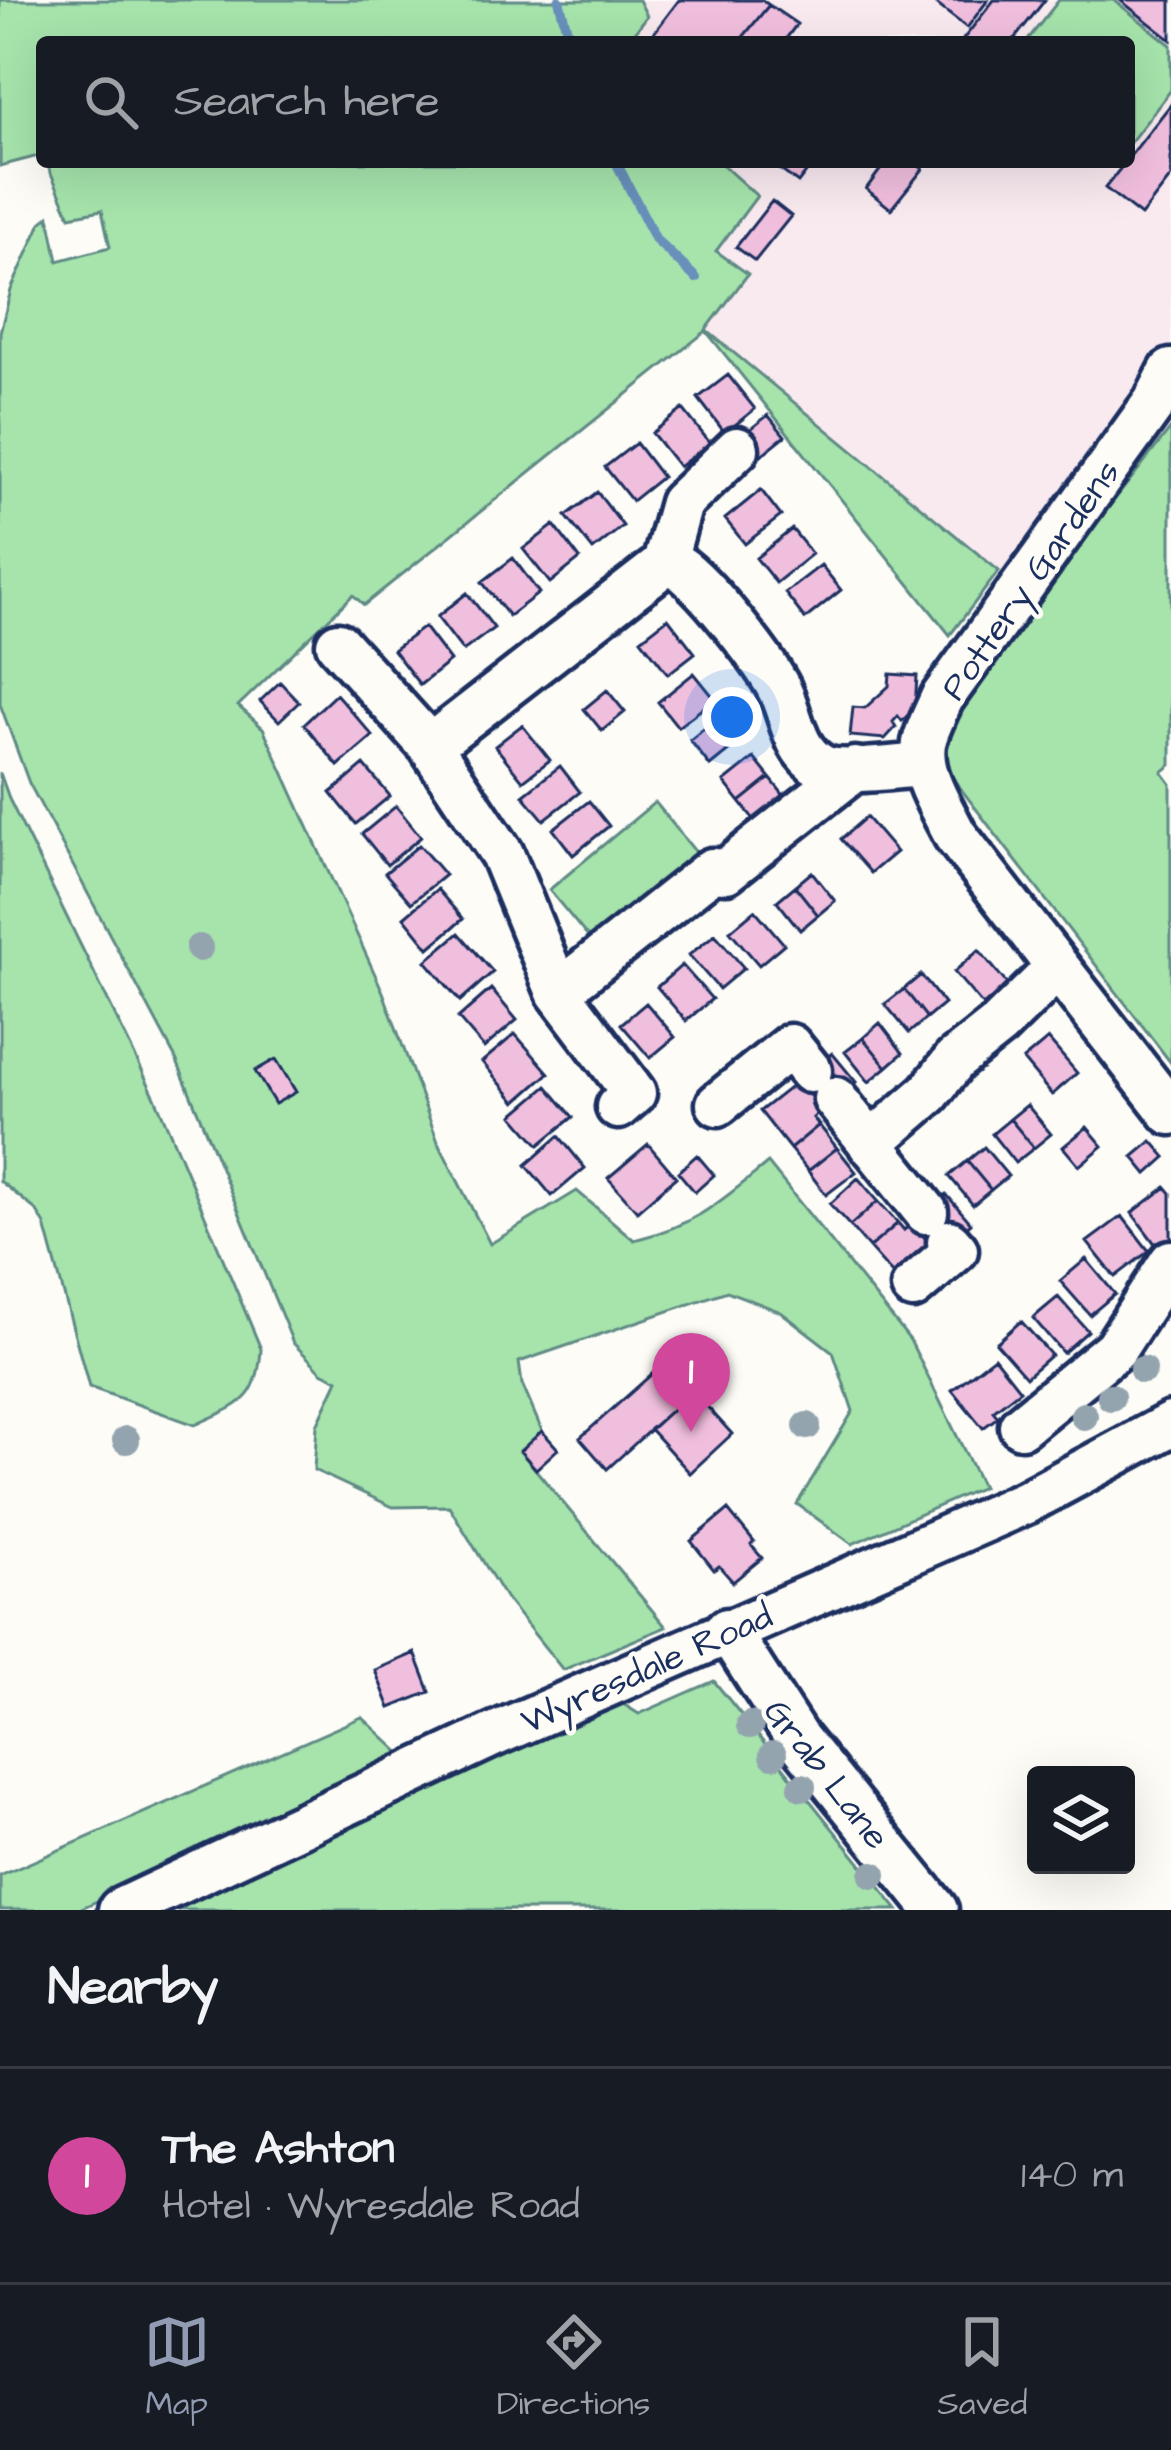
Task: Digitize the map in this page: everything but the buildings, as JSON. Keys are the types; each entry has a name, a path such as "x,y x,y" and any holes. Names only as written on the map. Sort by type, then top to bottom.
{"street":[{"name":"Pottery Gardens","path":"924,765 924,742 942,698 1163,386"},
{"path":"430,746 664,564 681,503 737,449"},
{"path":"664,564 685,569 700,584 779,687 796,736 815,762 831,770 924,765 955,835 1171,1113"},
{"path":"338,644 430,746 502,854 558,992 634,1093 617,1107"},
{"path":"558,992 712,870 726,871 855,769"},
{"path":"841,1108 929,1093 955,1060 1056,969"},
{"path":"718,1104 790,1046 956,1250 913,1287"},
{"path":"1021,1426 1115,1349 1171,1262"},
{"name":"Wyresdale Road","path":"120,1910 727,1630 1026,1502 1171,1424"},
{"name":"Grab Lane","path":"727,1630 796,1738 936,1910"}],"shaded area":[{"path":"639,0 1171,0 1171,428 1035,601 706,330 748,274 716,251 756,196 726,168 1135,168 1135,36 633,36 647,16"}],"green space":[{"path":"0,0 639,0 647,16 632,36 36,36 36,157 0,166"},
{"path":"1059,0 1114,0 1171,45 1171,90 1135,136 1135,36 1031,36"},
{"path":"49,168 726,168 757,196 716,251 748,274 706,330 999,571 950,635 706,331 364,605 353,595 238,706 263,728 383,992 438,1142 490,1244 577,1191 634,1240 656,1234 706,1211 768,1163 910,1340 982,1487 852,1544 797,1504 853,1411 833,1352 781,1312 727,1291 519,1362 522,1384 542,1431 521,1452 666,1627 563,1670 506,1599 449,1506 393,1507 314,1470 317,1425 338,1380 322,1372 293,1343 176,1059 29,783 0,704 0,332 11,290 41,223 49,216 58,261 110,247 102,210 70,216"},
{"path":"1171,428 1171,765 1162,772 1171,784 1171,1063 954,780 946,764 946,747 956,712 1035,601"},
{"path":"0,773 155,1097 261,1349 250,1391 223,1412 195,1425 89,1387 45,1225 36,1210 0,1181"},
{"path":"655,802 702,860 596,947 549,890"},
{"path":"714,1681 898,1910 177,1910 381,1805 618,1701 639,1714"},
{"path":"362,1717 408,1760 77,1910 0,1910 0,1876"}],"waterway":[{"path":"559,0 568,36"},
{"path":"619,168 656,240 696,278"}],"place":[{"name":"The Ashton","path":"691,1432"}]}
